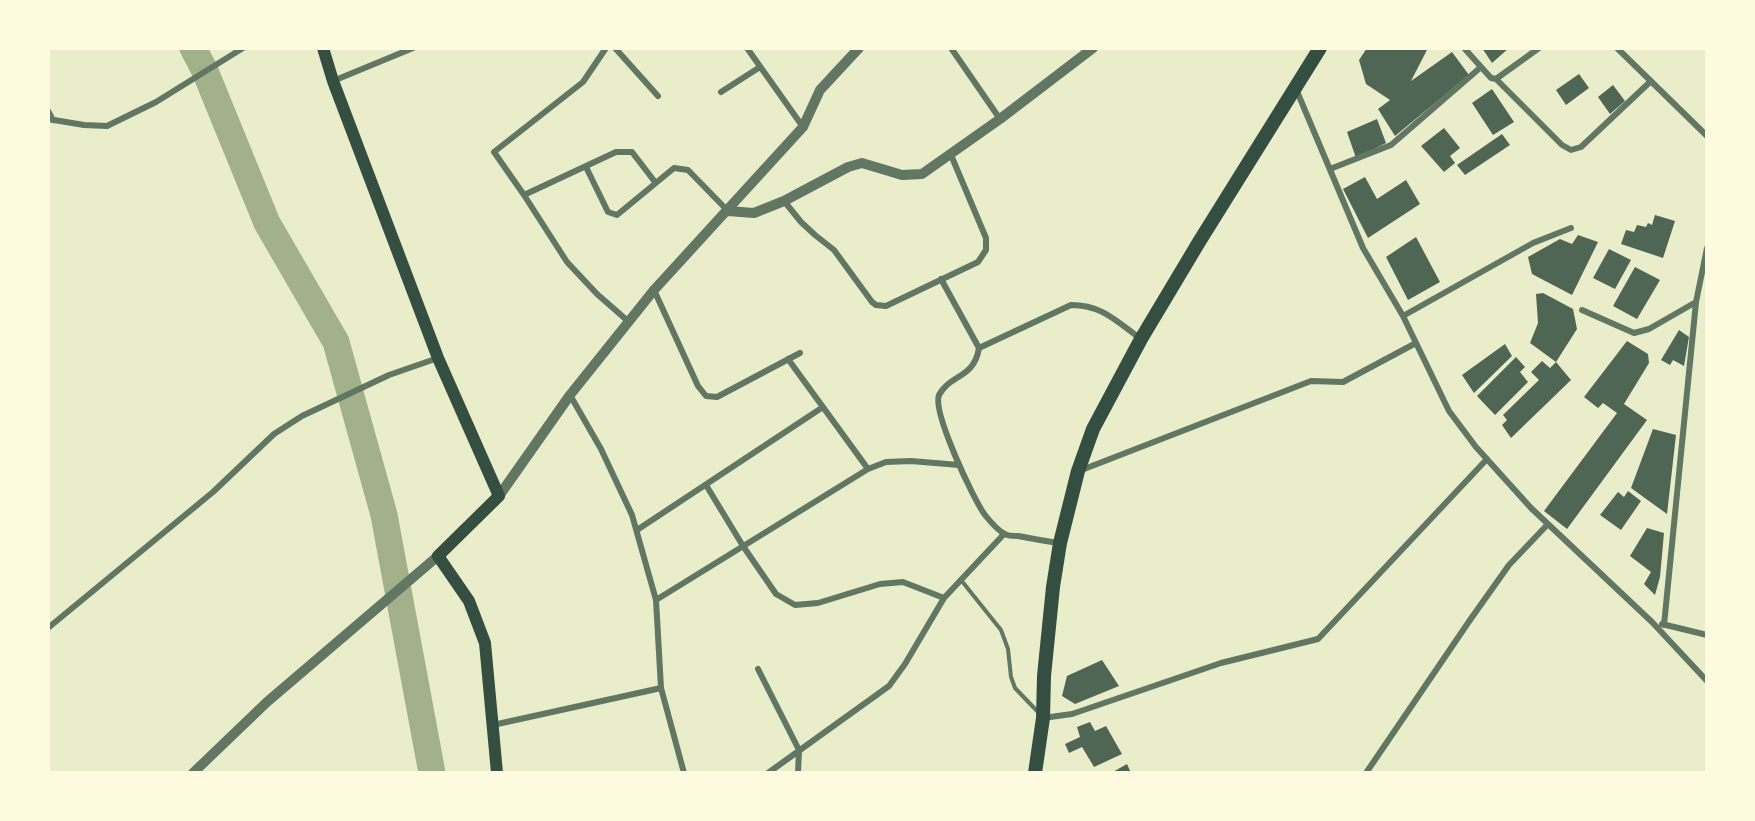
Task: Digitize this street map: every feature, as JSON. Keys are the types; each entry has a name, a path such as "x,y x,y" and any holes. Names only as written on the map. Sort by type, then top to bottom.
{"main road":[{"path":"323,48 333,81 438,358 499,496 438,556 469,601 485,643 497,773"},
{"path":"1035,773 1043,718 1045,665 1053,587 1060,543 1078,471 1093,429 1141,339 1320,48"}],"street":[{"path":"48,111 51,119 84,125 107,126 156,102 243,48"},
{"path":"333,81 412,48"},
{"path":"606,48 583,82 494,152 567,262 597,294 629,322"},
{"path":"615,48 658,96"},
{"path":"747,48 803,127"},
{"path":"499,496 570,395 654,290 803,127 820,90 859,48"},
{"path":"951,48 1000,119"},
{"path":"1464,48 1491,78 1496,79 1562,145 1571,150 1581,147 1651,81"},
{"path":"1496,79 1539,48"},
{"path":"1617,48 1707,136"},
{"path":"586,167 608,212 617,214 674,168 688,170 728,211 754,213 784,201 848,166 862,163 902,175 922,174 1000,119 1087,50"},
{"path":"721,92 760,67"},
{"path":"1330,169 1391,144 1481,67"},
{"path":"1296,89 1363,248 1402,316 1449,411 1487,459 1532,508 1652,622 1707,681"},
{"path":"524,195 616,152 632,152 655,182"},
{"path":"784,201 801,222 834,250 872,302 886,306 978,262 986,250 986,238 951,155"},
{"path":"1402,316 1533,243 1571,228"},
{"path":"1664,625 1696,303 1707,248"},
{"path":"941,279 979,348 977,360 969,370 945,387 938,397 939,411 959,465 985,516 1004,534 1060,543"},
{"path":"654,290 698,386 706,396 717,397 800,353"},
{"path":"1582,310 1634,333 1649,329 1696,303"},
{"path":"979,348 1071,305 1100,309 1141,339"},
{"path":"1078,471 1311,381 1343,382 1416,343"},
{"path":"48,628 213,492 274,434 302,416 389,375 438,358"},
{"path":"788,359 867,469"},
{"path":"570,395 601,449 637,530 656,600 662,688 684,773"},
{"path":"637,530 823,407"},
{"path":"1043,718 1072,714 1221,663 1318,639 1487,459"},
{"path":"656,600 867,469 886,462 911,461 959,465"},
{"path":"706,485 743,546 776,594 795,605 818,603 879,585 903,582 944,598"},
{"path":"1366,773 1503,574 1548,524"},
{"path":"768,773 889,686 905,664 944,598 1004,534"},
{"path":"193,773 267,702 438,556"},
{"path":"1652,622 1707,635"},
{"path":"758,669 799,750 798,773"},
{"path":"493,725 662,688"}],"lane":[{"path":"960,580 1001,630 1008,649 1011,676 1015,688 1043,718"}],"building":[{"path":"1367,48 1428,48 1411,81 1452,52 1469,75 1395,136 1378,109 1390,100 1366,84 1359,60"},
{"path":"1482,48 1509,48 1492,63"},
{"path":"1579,74 1589,88 1566,105 1556,90"},
{"path":"1613,85 1625,101 1610,114 1598,97"},
{"path":"1492,89 1514,122 1493,135 1472,103"},
{"path":"1377,119 1386,143 1356,158 1347,132"},
{"path":"1444,128 1460,148 1450,156 1455,163 1444,172 1421,146"},
{"path":"1502,134 1510,145 1465,175 1457,165"},
{"path":"1365,177 1377,199 1406,180 1420,204 1368,238 1343,189"},
{"path":"1655,215 1675,221 1663,258 1621,244 1626,230 1634,232 1637,225 1646,227 1648,223 1652,225"},
{"path":"1578,235 1598,242 1572,295 1532,274 1528,257 1560,239 1572,244"},
{"path":"1416,237 1440,282 1408,300 1386,257"},
{"path":"1609,249 1631,260 1615,289 1593,278"},
{"path":"1635,267 1660,280 1637,319 1613,306"},
{"path":"1543,293 1573,309 1577,329 1556,362 1530,343 1538,323 1536,294"},
{"path":"1679,330 1689,337 1684,366 1673,360 1670,365 1661,360"},
{"path":"1627,341 1648,354 1649,363 1624,404 1647,420 1567,529 1544,511 1617,413 1603,403 1598,408 1584,397"},
{"path":"1505,344 1512,356 1474,393 1462,375"},
{"path":"1516,357 1525,367 1520,372 1528,382 1495,415 1477,396"},
{"path":"1542,361 1550,368 1556,362 1571,380 1511,438 1502,425 1507,420 1503,415 1539,380 1531,372"},
{"path":"1653,429 1676,435 1667,514 1631,488"},
{"path":"1628,491 1641,501 1621,530 1600,515 1618,492 1624,497"},
{"path":"1647,528 1664,533 1660,577 1655,595 1644,584 1651,572 1630,556"},
{"path":"1102,660 1119,686 1075,704 1062,696 1067,676"},
{"path":"1090,722 1095,731 1106,726 1122,754 1094,767 1082,747 1069,753 1065,744 1080,737 1077,727"},
{"path":"1127,764 1131,773 1111,773"}],"waterway":[{"path":"193,48 205,71 267,223 336,342 384,515 432,773"}]}
